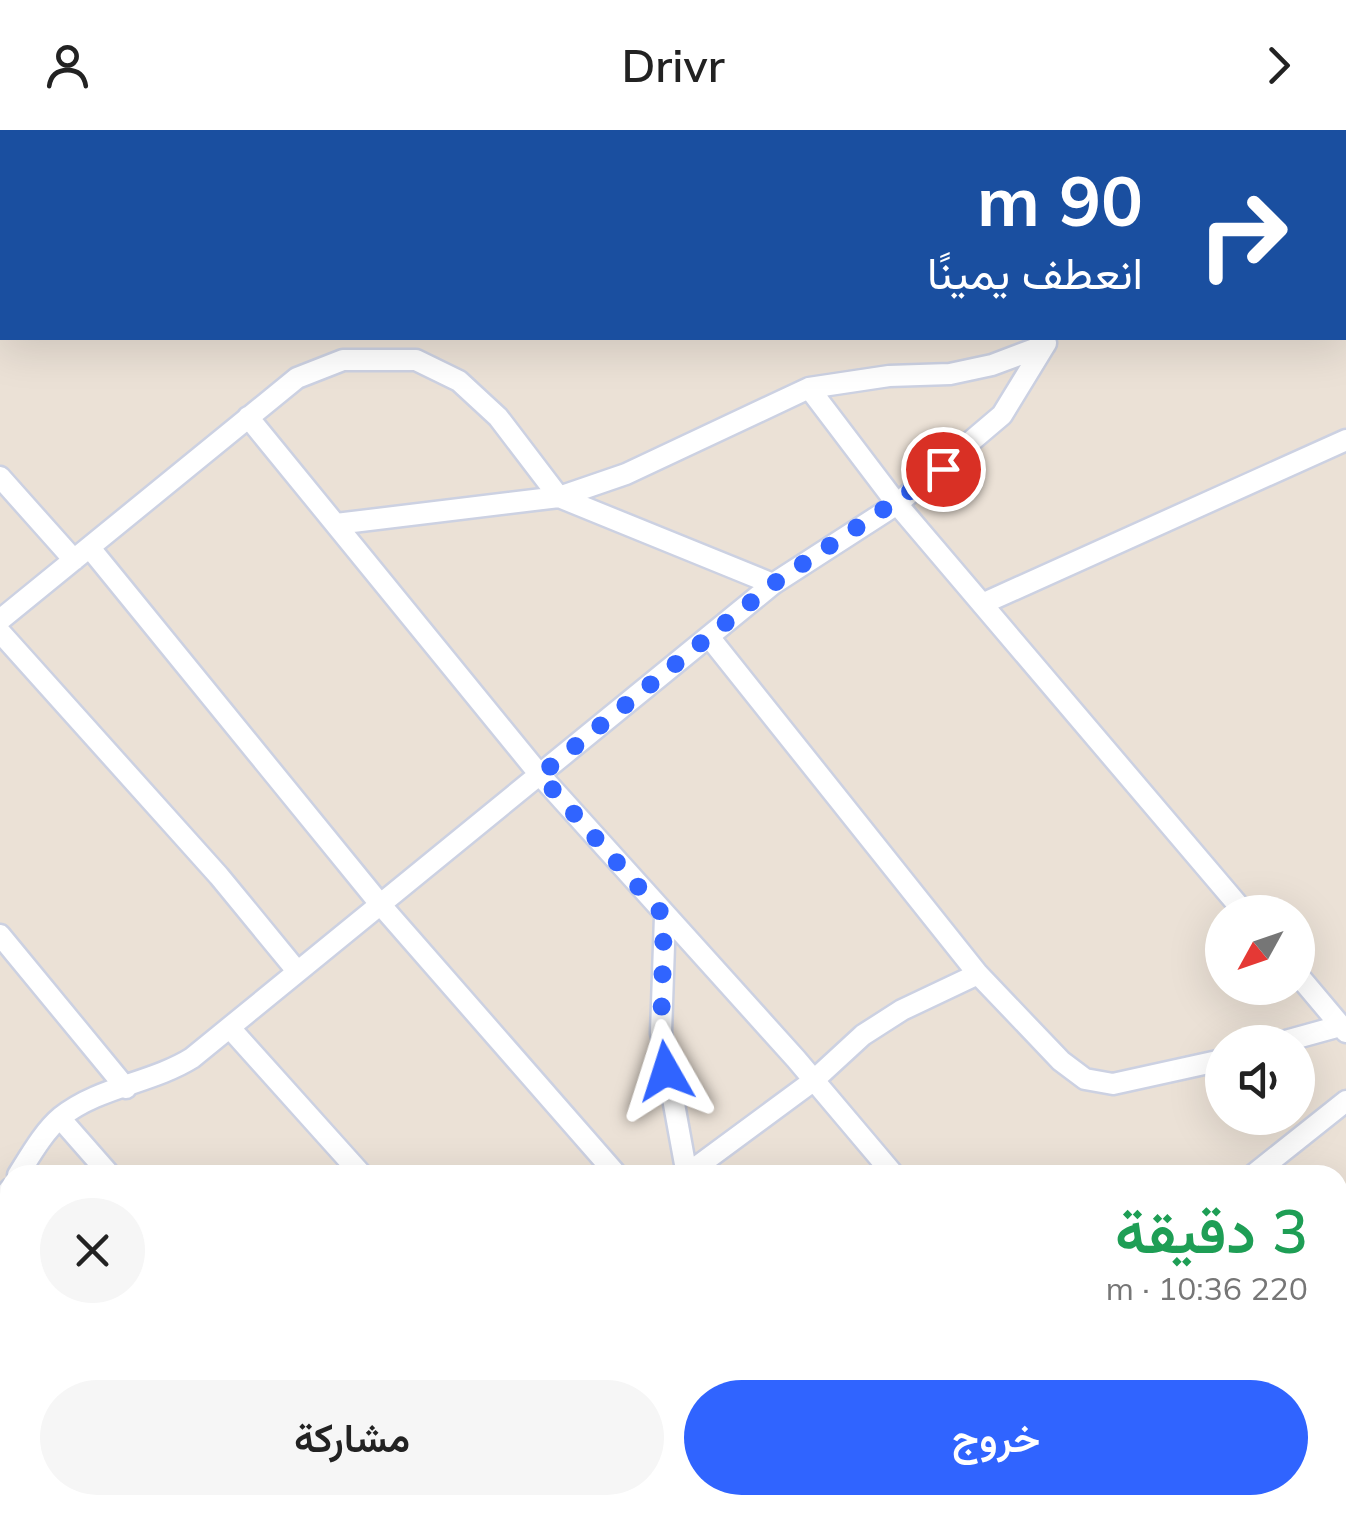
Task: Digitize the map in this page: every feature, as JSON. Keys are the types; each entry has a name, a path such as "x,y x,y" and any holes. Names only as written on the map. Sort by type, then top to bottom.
{"street":[{"path":"336,524 558,498 626,474 810,388 889,376 950,374 992,365 1047,341"},
{"path":"25,1165 60,1118 126,1088 162,1077 230,1028 773,584 896,504 1002,415 1047,341"},
{"path":"0,620 297,378 343,360 416,360 459,381 498,417 558,498 773,584"},
{"path":"810,388 896,504 1230,895"},
{"path":"248,417 540,775 885,1165"},
{"path":"982,604 1346,440"},
{"path":"0,477 82,554 608,1165"},
{"path":"0,632 218,876 297,971"},
{"path":"710,638 978,974 1061,1061 1085,1080 1112,1084 1205,1064"},
{"path":"664,916 661,1033 671,1108 685,1165"},
{"path":"0,935 126,1088"},
{"path":"699,1165 812,1081 863,1035 902,1010 978,974"},
{"path":"1315,995 1343,1029 1315,1035"},
{"path":"230,1028 353,1165"},
{"path":"1266,1165 1346,1101"},
{"path":"60,1118 101,1165"}],"route":[{"path":"666,1071 661,1033 664,916 540,775 773,584 943,469"}]}
